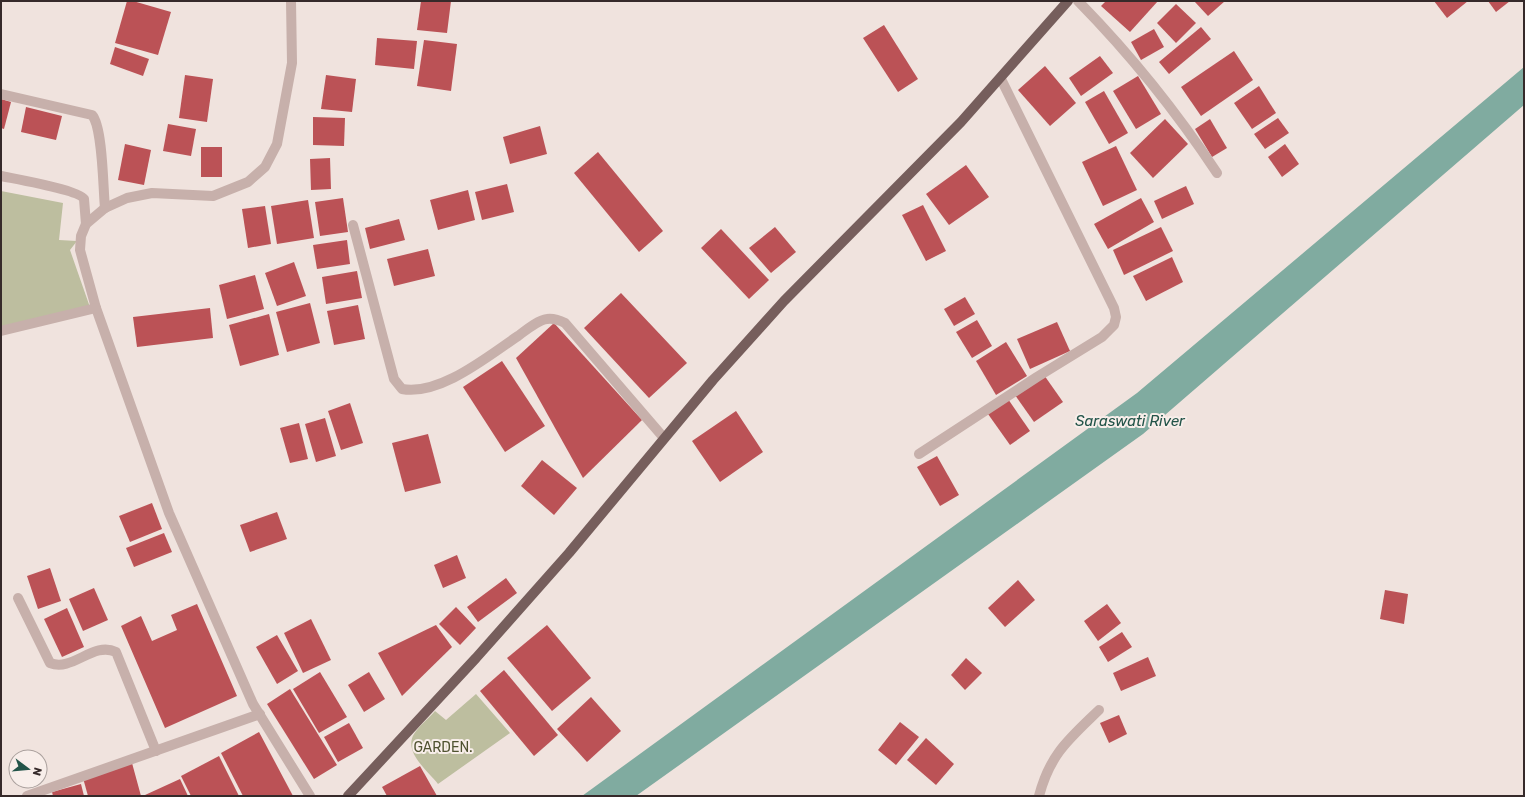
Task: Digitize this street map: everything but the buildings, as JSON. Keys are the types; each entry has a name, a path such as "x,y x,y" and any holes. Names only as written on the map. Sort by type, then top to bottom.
{"main road":[{"path":"348,796 476,658 569,553 664,438 784,301 956,128 1001,79 1068,1"}],"street":[{"path":"291,1 292,63 277,144 265,167 248,182 214,196 152,193 127,198 105,208 86,224 81,236 80,250 96,308 169,513 254,704 310,796"},
{"path":"1078,1 1133,59 1196,142 1217,173"},
{"path":"919,454 1037,376 1102,337 1114,325 1116,317 1114,308 1001,79"},
{"path":"1,94 92,115 95,118 99,133 105,208"},
{"path":"1,176 82,196 86,224"},
{"path":"353,225 394,379 402,389 412,391 423,389 462,375 529,328 546,319 556,319 564,323 664,438"},
{"path":"1,331 96,308"},
{"path":"18,598 50,663 56,666 65,664 99,650 109,648 116,652 156,751"},
{"path":"1039,796 1047,770 1055,754 1099,710"},
{"path":"27,796 260,714"}],"green space":[{"path":"1,191 63,203 59,240 77,241 70,250 92,313 1,335"},
{"name":"GARDEN.","path":"476,694 510,733 438,784 418,761 414,754 411,741 414,734 435,711 446,720"}],"water":[{"name":"Saraswati River","path":"1524,67 1524,105 1143,434 636,796 582,796 1137,393"}]}
